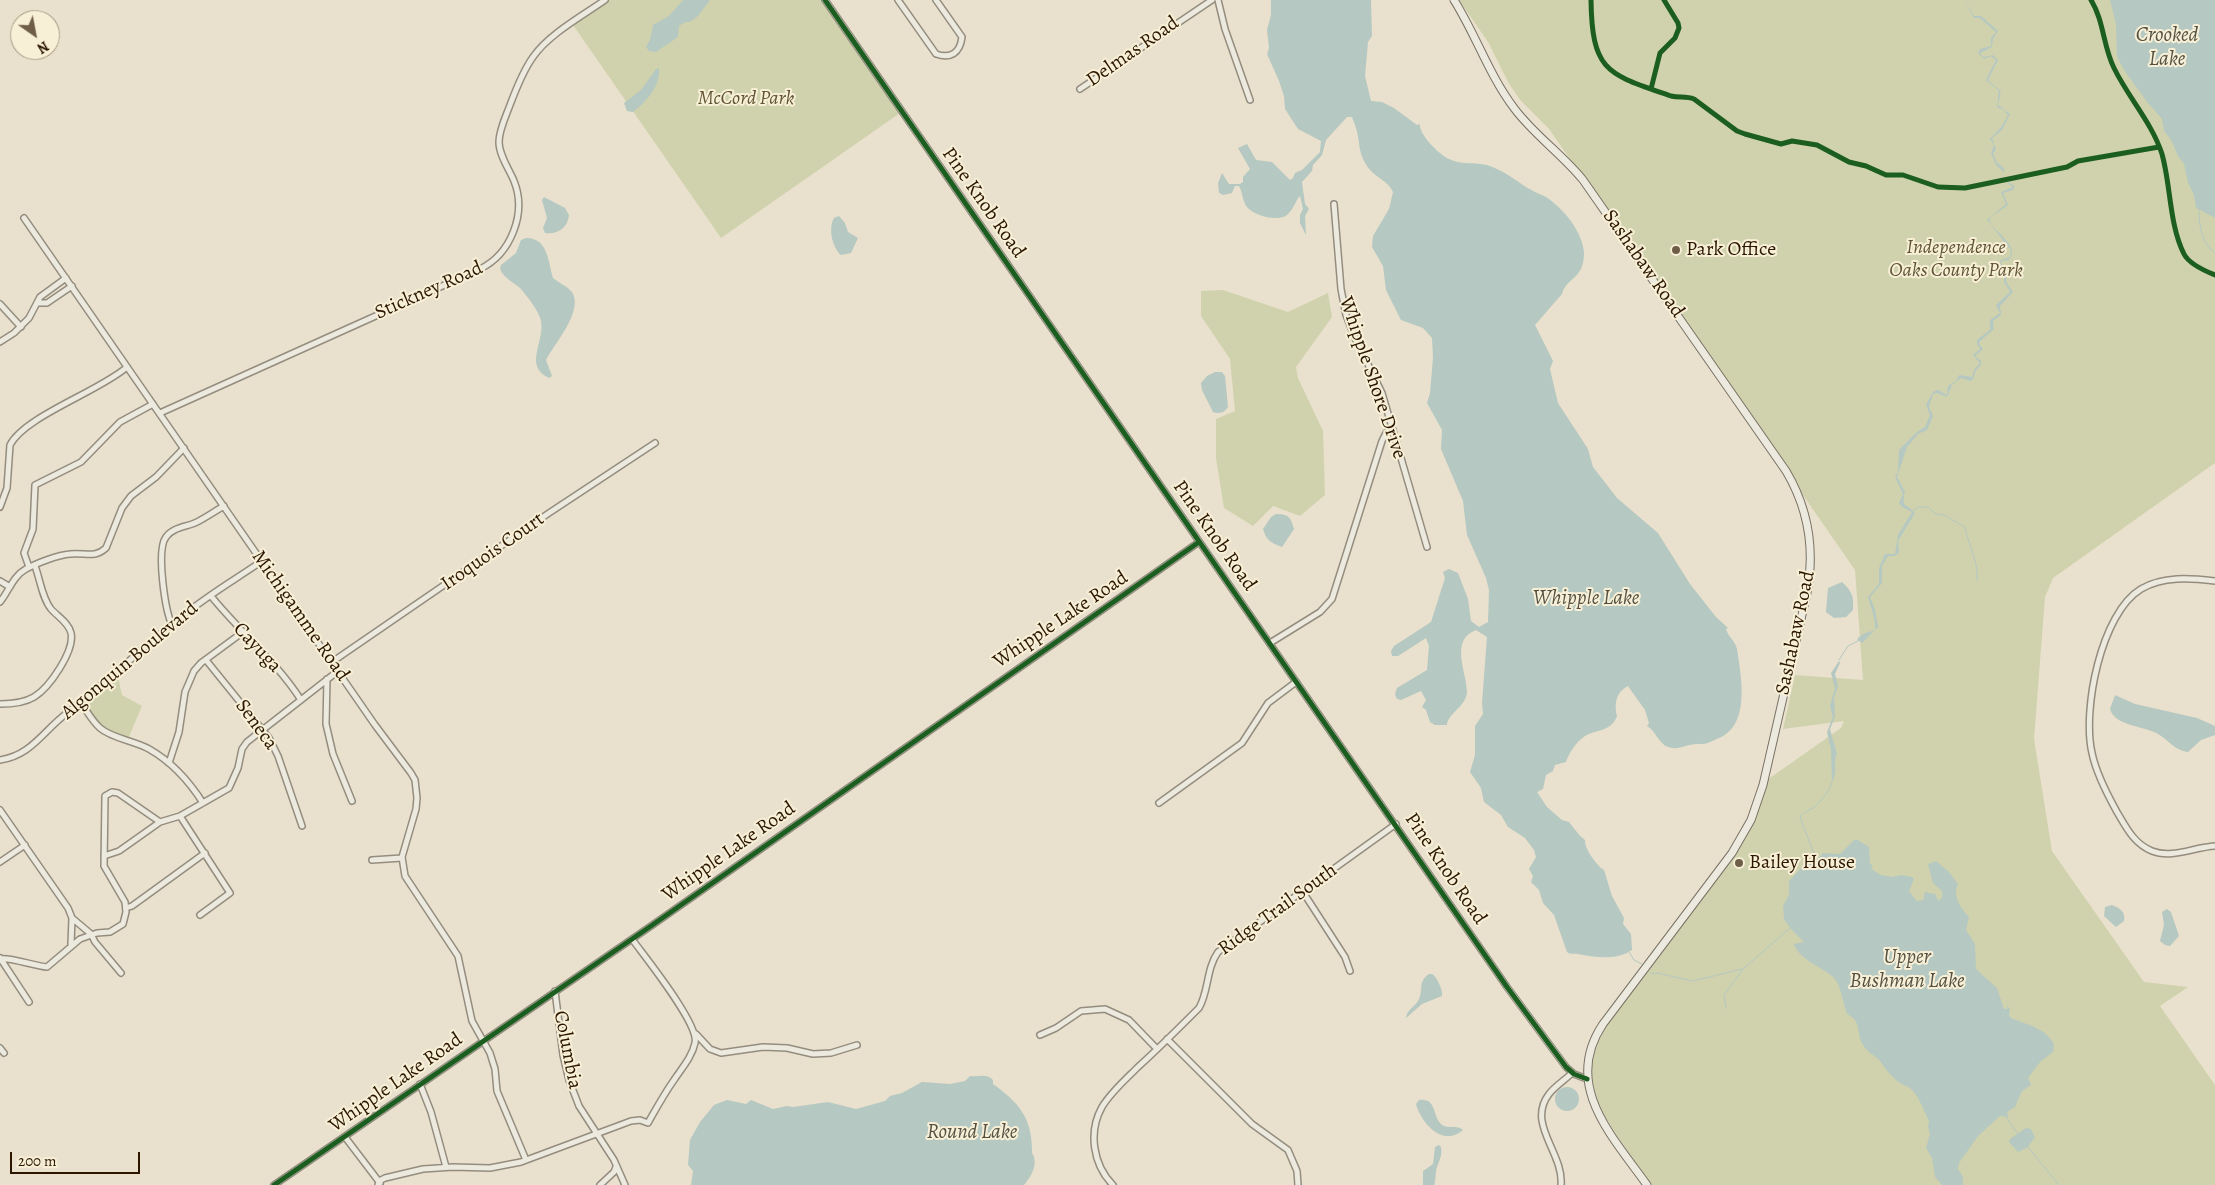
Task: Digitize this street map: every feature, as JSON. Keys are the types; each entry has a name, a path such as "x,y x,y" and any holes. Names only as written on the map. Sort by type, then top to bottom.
{"main road":[{"name":"Sashabaw Road","path":"1454,0 1510,103 1524,120 1583,180 1786,471 1802,506 1810,539 1811,566 1807,593 1765,777 1754,814 1729,858 1601,1027 1591,1050 1587,1079 1590,1095 1599,1115 1647,1185"}],"street":[{"name":"Stickney Road","path":"160,413 480,269 499,256 514,227 519,206 515,183 502,155 499,141 517,85 534,55 543,46 558,32 605,0"},
{"name":"Pine Knob Road","path":"825,0 1507,987 1572,1073"},
{"path":"898,0 936,54 944,57 954,55 961,48 962,37 936,0"},
{"name":"Delmas Road","path":"1080,89 1212,0"},
{"path":"1218,0 1225,29 1250,100"},
{"name":"Whipple Shore Drive","path":"1334,204 1341,289 1346,315 1382,393 1427,547"},
{"name":"Michigamme Road","path":"24,218 414,780 417,790 416,809 402,858"},
{"path":"0,342 21,327 38,303 40,296 66,278"},
{"path":"38,303 47,303 72,286"},
{"path":"0,304 21,327"},
{"path":"0,508 7,488 10,450 13,439 42,418 127,367"},
{"path":"0,704 25,702 38,695 49,685 60,667 71,641 69,627 49,606 24,553 33,529 35,485 72,469 91,453 120,422 153,404"},
{"path":"1270,643 1320,612 1332,599 1382,441 1391,428"},
{"name":"Iroquois Court","path":"332,662 549,513 655,443"},
{"path":"0,602 18,574 69,554 92,556 106,548 122,508 131,496 156,477 184,448"},
{"path":"172,625 164,589 162,549 165,538 173,531 196,523 224,506"},
{"name":"Whipple Lake Road","path":"274,1185 632,939 1199,542"},
{"name":"Algonquin Boulevard","path":"0,760 15,757 25,752 66,713 81,703 172,625 262,561"},
{"path":"2215,581 2169,579 2142,588 2122,606 2110,627 2092,688 2088,716 2092,753 2101,778 2122,821 2137,843 2152,851 2169,854 2215,846"},
{"path":"0,580 10,587"},
{"name":"Cayuga","path":"211,596 276,666 301,700"},
{"path":"169,763 179,732 188,682 194,671 243,632"},
{"name":"Seneca","path":"206,660 263,730 278,756 302,826"},
{"path":"104,856 119,851 160,822 180,816 229,788 238,768 242,749 247,742 338,671"},
{"path":"328,679 326,724 333,754 352,801"},
{"path":"1159,803 1242,743 1268,703 1296,682"},
{"path":"81,703 96,724 105,732 139,743 169,763 190,783 203,803"},
{"path":"29,1002 1,959 6,958 24,964 47,967 58,960 71,944 91,934 110,932 120,927 126,918 123,898 105,871 105,796 112,792 118,793 160,822"},
{"path":"0,810 68,908 72,918 71,944"},
{"path":"180,816 230,892 200,915"},
{"name":"Ridge Trail South","path":"1113,1185 1108,1180 1098,1160 1094,1141 1096,1123 1103,1105 1202,1003 1207,990 1211,967 1218,952 1396,824"},
{"path":"0,862 25,845"},
{"path":"126,908 132,906 205,853"},
{"path":"372,860 402,858 408,881 458,956 472,1021 493,1062 497,1091 526,1160"},
{"path":"1302,892 1345,957 1350,970"},
{"path":"72,918 91,934 94,942 121,973"},
{"path":"632,939 692,1024 696,1034 710,1049 721,1053 763,1047 787,1048 813,1054 831,1053 857,1045"},
{"name":"Columbia","path":"555,992 563,1055 569,1080 579,1106 597,1133 625,1185"},
{"path":"1040,1035 1056,1028 1081,1011 1105,1008 1129,1020 1157,1049"},
{"path":"345,1137 379,1184 407,1171 446,1167 490,1168 526,1160 630,1121 640,1120 648,1123 691,1054 696,1041 696,1034"},
{"path":"1167,1039 1252,1124 1288,1150 1297,1170 1298,1185"},
{"path":"0,1048 4,1053"},
{"path":"1561,1185 1559,1164 1542,1128 1541,1115 1544,1103 1550,1093 1572,1073 1587,1079"},
{"path":"420,1084 431,1112 446,1167"},
{"path":"600,1185 614,1172 616,1166"}],"green space":[{"name":"McCord Park","path":"609,0 822,0 900,113 721,238 573,25"},
{"name":"Independence Oaks County Park","path":"1459,0 2215,0 2215,463 2053,578 2045,597 2034,739 2052,851 2144,982 2188,987 2160,1006 2215,1085 2215,1185 1650,1185 1602,1113 1593,1089 1592,1066 1598,1045 1609,1022 1740,847 1755,819 1767,780 1841,728 1844,721 1783,729 1795,675 1863,680 1855,570 1549,129 1520,100 1508,82 1488,42"},
{"path":"1223,290 1288,312 1328,293 1332,317 1296,367 1298,378 1323,431 1325,495 1300,516 1273,506 1253,526 1224,508 1216,458 1216,419 1235,411 1230,359 1201,316 1201,291"},
{"path":"117,672 122,695 142,706 128,739 105,732 81,703"}],"water":[{"path":"683,0 710,0 698,16 690,22 685,22 679,26 678,37 656,52 649,51 646,47 650,40 653,25 669,16"},
{"name":"Whipple Lake","path":"1271,0 1371,0 1372,36 1368,42 1365,76 1371,101 1382,102 1394,108 1417,125 1420,124 1422,133 1435,149 1445,157 1458,162 1487,165 1503,172 1546,197 1559,207 1571,221 1583,245 1584,253 1581,268 1564,288 1562,294 1535,325 1553,361 1550,369 1558,403 1588,449 1593,467 1617,498 1658,533 1690,584 1716,617 1728,628 1726,629 1727,632 1736,646 1742,699 1736,722 1729,732 1707,743 1676,748 1668,747 1647,726 1649,723 1645,710 1628,686 1618,695 1617,716 1611,725 1582,738 1573,748 1566,762 1555,765 1553,771 1546,775 1543,789 1537,792 1547,807 1562,820 1569,822 1585,840 1592,856 1604,870 1612,896 1624,918 1623,924 1631,934 1632,950 1626,953 1613,957 1599,957 1567,952 1554,915 1543,903 1539,890 1531,882 1533,876 1529,869 1536,857 1534,850 1525,838 1508,827 1501,815 1484,802 1481,788 1470,772 1475,755 1475,726 1483,714 1482,703 1487,637 1476,630 1463,641 1461,658 1467,692 1463,702 1450,717 1447,725 1435,725 1430,722 1426,710 1422,707 1426,700 1421,691 1401,700 1397,699 1395,694 1397,688 1427,670 1429,646 1426,638 1398,656 1392,656 1391,651 1394,646 1431,622 1445,578 1443,572 1449,569 1458,573 1468,599 1471,621 1479,627 1488,622 1489,590 1486,578 1467,535 1463,501 1441,449 1442,430 1427,403 1430,393 1433,358 1432,338 1423,328 1401,320 1386,290 1383,266 1372,247 1373,236 1389,209 1393,192 1366,164 1361,154 1358,134 1352,117 1347,117 1326,140 1322,155 1302,182 1305,204 1309,209 1305,216 1306,235 1300,223 1300,215 1303,209 1300,196 1287,215 1272,218 1250,210 1244,202 1239,186 1235,186 1232,193 1223,195 1219,193 1218,183 1222,173 1229,184 1240,184 1243,182 1243,177 1250,169 1238,148 1247,144 1256,160 1272,162 1290,180 1295,173 1302,170 1320,152 1321,141 1298,129 1285,109 1284,96 1267,54 1269,48 1267,30 1271,15"},
{"path":"1964,0 1974,16 1981,16 1998,31 1993,39 1992,47 1980,53 1983,57 1993,55 1998,60 1988,80 2000,90 1998,105 2010,114 2002,130 1992,138 1996,150 1993,153 1997,163 2003,167 2005,173 1996,165 1991,153 1994,145 1990,139 2002,126 2008,115 2004,110 1997,107 1999,91 1986,80 1996,60 1991,56 1984,59 1978,53 1980,49 1991,46 1991,38 1996,32 1980,18 1974,18"},
{"name":"Crooked Lake","path":"2110,0 2215,0 2215,218 2196,208 2184,164 2164,131 2162,119 2124,70 2117,56 2116,24"},
{"path":"659,68 658,81 652,93 633,112 627,111 624,103 641,90 656,69"},
{"path":"2005,181 2015,186 2013,190 2003,193 2008,205 1991,217 1989,221 2012,250 2012,255 2009,260 2001,261 2001,263 2007,272 2006,282 2013,292 2000,306 2001,315 1993,321 1994,329 1980,341 1979,344 1983,349 1975,356 1981,361 1981,365 1976,370 1973,379 1970,381 1961,378 1952,385 1947,397 1937,393 1933,394 1929,407 1933,416 1927,430 1918,434 1907,447 1897,477 1905,492 1905,505 1915,513 1898,541 1899,552 1895,556 1888,556 1882,566 1882,583 1870,597 1878,627 1875,630 1874,617 1868,597 1879,584 1879,568 1885,554 1895,554 1898,535 1912,512 1902,507 1899,503 1903,494 1895,477 1898,472 1899,450 1917,432 1925,427 1930,415 1926,405 1933,392 1938,390 1947,395 1948,386 1956,381 1959,375 1972,377 1974,370 1980,363 1973,355 1980,349 1977,340 1990,330 1990,320 2000,313 1996,305 2010,292 2004,282 2004,274 1999,263 2001,260 2010,257 2011,250 1987,220 2006,204 2001,192 2013,187"},
{"path":"544,197 565,208 569,215 567,224 558,232 545,233 543,228 547,218 542,200"},
{"path":"839,216 845,223 848,232 858,238 851,253 841,255 835,247 831,232 834,218"},
{"path":"526,238 533,239 543,246 553,278 572,292 575,300 571,318 546,360 552,376 549,378 541,373 537,367 536,360 541,329 540,317 523,291 506,277 500,269 501,265 516,253 521,240"},
{"path":"1215,372 1222,372 1225,376 1228,407 1220,413 1213,412 1202,390 1201,383 1207,376"},
{"path":"1276,514 1288,517 1294,529 1282,547 1270,541 1263,529 1271,517"},
{"path":"1842,582 1852,594 1853,610 1846,617 1834,618 1826,612 1828,588"},
{"path":"1875,630 1862,643 1857,639 1863,634"},
{"path":"1839,661 1840,663 1835,674 1838,686 1834,698 1835,717 1830,729 1837,754 1832,782 1831,750 1827,732 1833,717 1830,706 1835,688 1831,673"},
{"path":"2115,695 2135,704 2197,718 2215,726 2215,735 2201,740 2188,752 2183,751 2154,732 2122,722 2117,718 2110,709"},
{"name":"Upper Bushman Lake","path":"1854,840 1858,840 1869,847 1870,863 1873,867 1871,869 1881,875 1912,877 1914,879 1909,891 1917,901 1923,900 1925,892 1935,894 1938,901 1942,898 1942,891 1933,883 1928,864 1936,861 1949,872 1958,884 1956,893 1958,902 1969,917 1966,930 1975,944 1976,969 1997,988 2004,1009 2007,1009 2007,1006 2010,1009 2009,1015 2011,1018 2041,1030 2054,1044 2053,1052 2040,1062 2028,1078 2031,1085 2022,1091 2015,1107 2007,1112 2008,1117 2000,1116 1978,1136 1959,1163 1958,1169 1963,1177 1963,1185 1942,1185 1935,1177 1932,1158 1926,1148 1930,1134 1929,1121 1919,1099 1910,1088 1894,1078 1878,1059 1865,1048 1855,1020 1847,1014 1836,980 1797,950 1794,944 1804,942 1784,919 1783,906 1789,895 1789,881 1808,861 1814,858 1818,859 1823,853 1840,854"},
{"path":"2112,905 2123,912 2124,915 2124,921 2116,927 2104,916 2105,907"},
{"path":"2167,909 2171,912 2179,936 2170,946 2160,941 2164,925 2162,912"},
{"path":"1429,974 1432,974 1438,981 1442,990 1442,996 1422,1004 1406,1018 1409,1011 1418,1001 1423,980"},
{"name":"Round Lake","path":"970,1076 985,1076 993,1080 993,1084 1010,1097 1026,1119 1035,1165 1031,1176 1024,1185 691,1185 693,1171 688,1165 690,1140 700,1122 714,1105 727,1100 746,1104 751,1100 773,1109 828,1102 856,1109 885,1101 890,1096 902,1093 922,1082 950,1084 965,1081"},
{"path":"1567,1087 1572,1088 1578,1094 1578,1104 1572,1110 1567,1111 1562,1110 1556,1104 1555,1099 1556,1094 1562,1088"},
{"path":"1419,1100 1425,1100 1431,1104 1441,1124 1447,1127 1458,1127 1463,1130 1455,1135 1448,1136 1434,1131 1423,1119 1419,1111 1416,1104"},
{"path":"2026,1128 2031,1129 2035,1137 2028,1147 2018,1152 2009,1142 2010,1139"},
{"path":"1439,1145 1441,1147 1441,1154 1434,1185 1423,1185 1423,1171 1433,1164 1435,1147"}],"waterway":[{"path":"2199,211 2204,240 2215,253"},
{"path":"1912,511 1919,507 1928,507 1936,514 1944,515 1965,527 1975,560 1977,580"},
{"path":"1839,660 1848,646 1860,640"},
{"path":"1816,859 1800,817 1819,803 1832,782"},
{"path":"1726,1008 1724,995 1743,969 1790,928"},
{"path":"1629,952 1634,960 1642,964"},
{"path":"1650,972 1652,974 1657,973 1693,981 1742,969"},
{"path":"2006,1117 2018,1134"},
{"path":"2028,1147 2059,1185"}],"cycle path":[{"path":"825,0 1507,987 1566,1067 1574,1074 1587,1079"},
{"path":"1591,0 1592,24 1595,43 1600,57 1618,75 1671,96 1694,99 1737,131 1745,134 1781,144 1792,141 1817,145 1849,162 1866,166 1886,175 1903,175 1938,187 1965,188 2067,167 2078,161 2159,147"},
{"path":"1651,89 1660,53 1675,38 1679,28 1664,0"},
{"path":"2091,0 2099,16 2110,60 2158,143 2165,166 2173,218 2184,254 2193,264 2215,275"},
{"path":"274,1185 651,926 1199,542"}],"place":[{"name":"Park Office","path":"1676,250"},
{"name":"Bailey House","path":"1739,863"}]}
